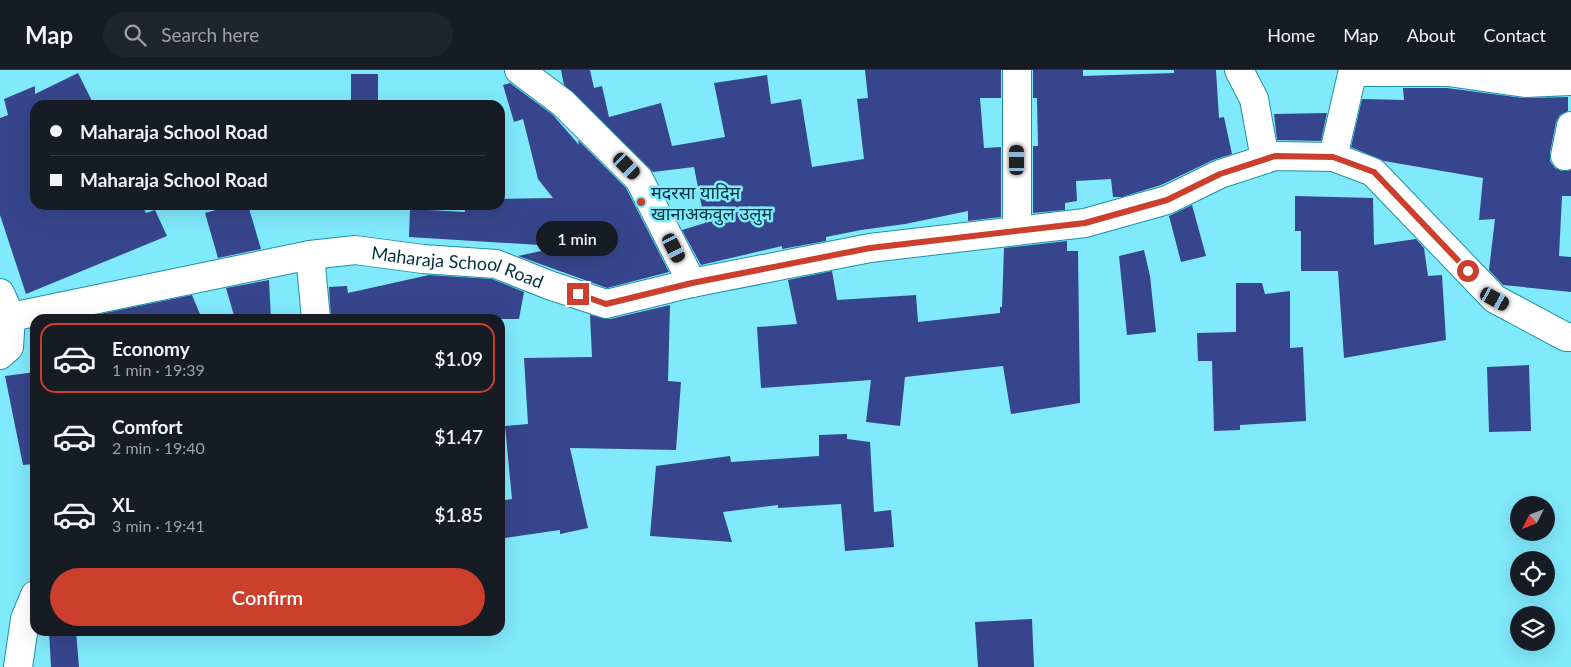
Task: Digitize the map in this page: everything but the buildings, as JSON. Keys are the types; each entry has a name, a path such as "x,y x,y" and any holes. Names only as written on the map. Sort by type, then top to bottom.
{"street":[{"path":"519,70 563,103 640,179 692,283"},
{"path":"1017,70 1017,231"},
{"path":"1239,70 1254,99 1265,159"},
{"path":"1333,157 1353,71 1448,72 1526,83 1571,81"},
{"path":"1565,156 1571,126"},
{"name":"Maharaja School Road","path":"11,317 310,255 355,250 423,259 496,264 549,285 606,304 692,283 870,248 1085,223 1167,200 1220,174 1275,156 1333,157 1374,172 1495,299 1566,337 1571,337"},
{"path":"310,255 316,314"},
{"path":"0,293 11,317 9,347 0,355"},
{"path":"18,667 25,619 30,607"}],"place":[{"name":"मदरसा यादिम खानाअकवुल उलुम","path":"641,202"}],"route":[{"path":"578,294 606,304 692,283 870,248 1085,223 1167,200 1220,174 1275,156 1333,157 1374,172 1468,271"}]}
